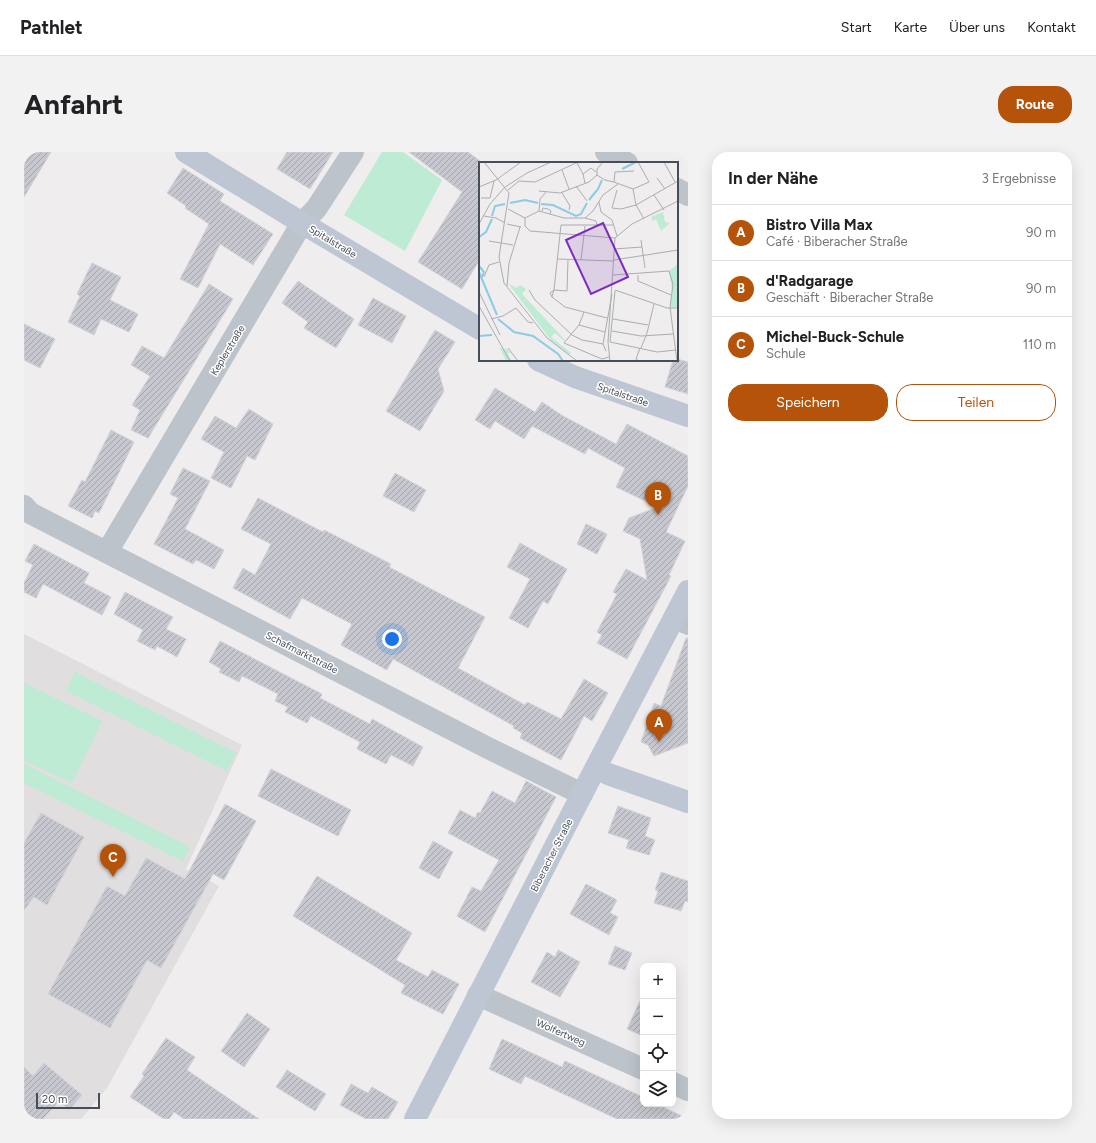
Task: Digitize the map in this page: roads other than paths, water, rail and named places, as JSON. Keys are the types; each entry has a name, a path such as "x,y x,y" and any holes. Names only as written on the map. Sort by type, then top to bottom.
{"street":[{"name":"Spitalstraße","path":"186,152 479,328"},
{"name":"Keplerstraße","path":"107,552 302,223 316,209 353,152"},
{"path":"606,152 625,162"},
{"path":"678,190 688,195"},
{"name":"Spitalstraße","path":"540,361 575,377 688,416"},
{"name":"Schafmarktstraße","path":"24,506 30,512 107,552 490,749 582,794"},
{"name":"Biberacher Straße","path":"415,1119 582,794 681,621 688,591"},
{"path":"596,768 608,774 688,802"},
{"name":"Wolfertweg","path":"478,994 640,1068"},
{"path":"676,1084 688,1090"}],"place":[{"name":"d'Radgarage","path":"658,515"},
{"name":"Bistro Villa Max","path":"659,742"},
{"name":"Michel-Buck-Schule","path":"113,877"}]}
